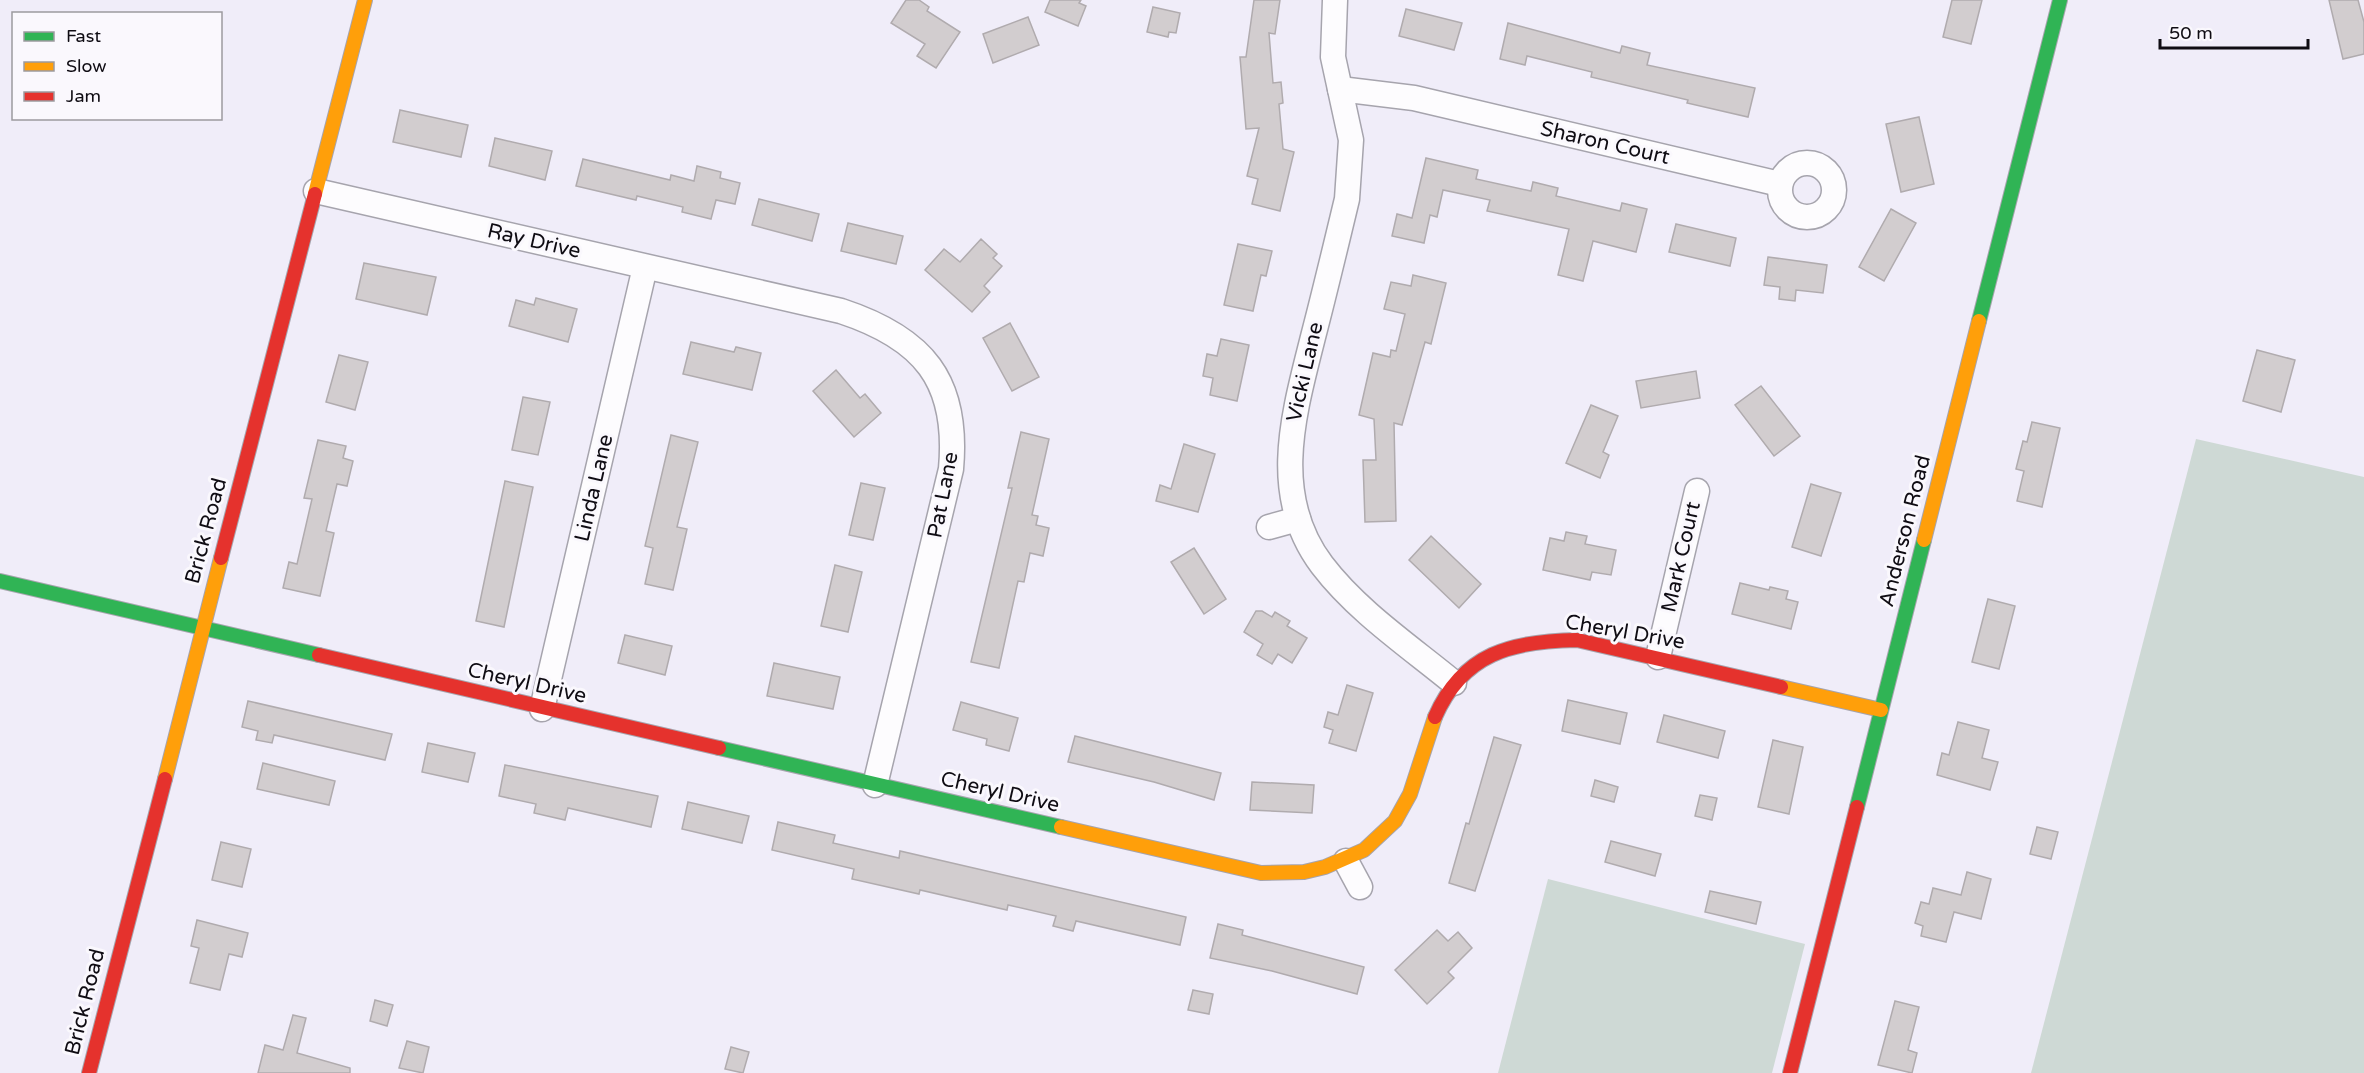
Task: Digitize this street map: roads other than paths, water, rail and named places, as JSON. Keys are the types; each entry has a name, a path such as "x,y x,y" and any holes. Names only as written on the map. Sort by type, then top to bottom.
{"street":[{"name":"Brick Road","path":"89,1073 365,0"},
{"name":"Vicki Lane","path":"1335,0 1333,57 1351,140 1351,174 1347,199 1293,419 1288,466 1290,487 1298,519 1310,546 1332,578 1355,601 1454,683"},
{"name":"Anderson Road","path":"1790,1073 2060,0"},
{"name":"Sharon Court","path":"1340,89 1414,98 1780,184"},
{"path":"1810,164 1827,173 1834,191 1832,202 1824,211 1815,216 1803,217 1792,214 1784,206 1780,195 1780,184 1791,168 1810,164"},
{"name":"Ray Drive","path":"316,191 752,291"},
{"name":"Linda Lane","path":"542,709 645,267"},
{"name":"Pat Lane","path":"752,291 841,311 883,326 904,339 920,354 932,369 947,401 954,444 951,469 875,785"},
{"name":"Mark Court","path":"1658,657 1697,491"},
{"path":"1269,527 1298,519"},
{"name":"Cheryl Drive","path":"0,581 203,626 542,709 1261,873 1285,876 1310,873 1346,861 1379,839 1406,803 1428,733 1454,683 1466,671 1495,652 1528,641 1576,640 1881,710"},
{"path":"1346,861 1360,887"}]}
